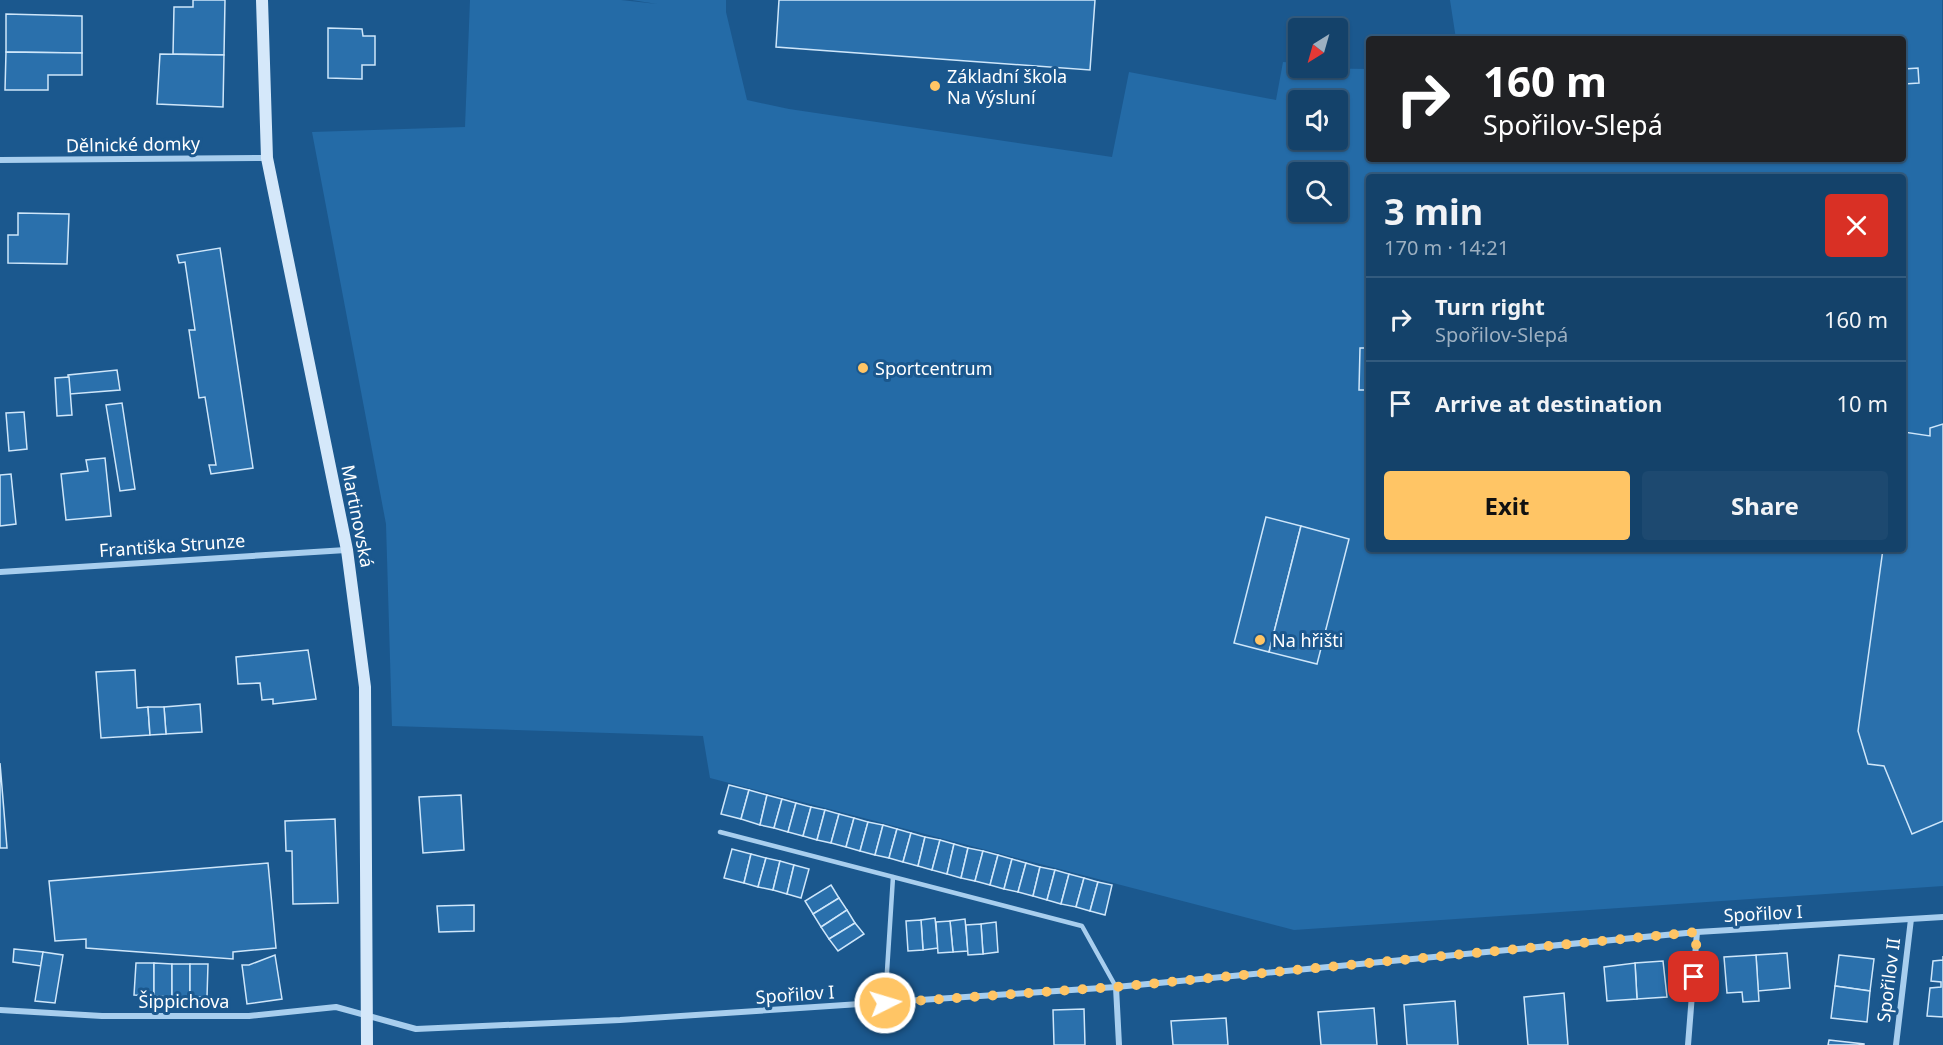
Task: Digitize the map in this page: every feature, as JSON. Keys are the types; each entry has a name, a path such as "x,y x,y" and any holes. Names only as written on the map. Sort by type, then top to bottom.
{"street":[{"name":"Martinovská","path":"262,0 267,158 347,550 365,687 367,1045"},
{"name":"Dělnické domky","path":"0,160 267,158"},
{"name":"Františka Strunze","path":"0,572 347,550"},
{"name":"Spořilov I","path":"368,1013 416,1029 885,1003 1116,987 1697,932 1943,917"},
{"name":"Spořilov II","path":"1896,1045 1911,919"},
{"path":"1688,1045 1697,932"},
{"path":"1116,987 1119,1045"},
{"name":"Šippichova","path":"0,1010 102,1016 249,1016 336,1006 368,1013"}],"lane":[{"path":"720,832 1082,926 1116,987"},
{"path":"885,1003 893,877"}],"shaded area":[{"name":"Sportcentrum","path":"470,0 621,0 657,4 632,0 726,0 726,12 747,100 789,109 1112,157 1129,72 1276,100 1283,62 1288,62 1288,78 1348,78 1348,69 1366,69 1366,162 1906,162 1906,36 1456,36 1450,0 1942,0 1943,886 1294,930 710,778 703,736 392,726 386,524 312,132 465,127"}],"building":[{"path":"193,0 225,0 224,55 173,54 174,7 193,7"},
{"path":"779,0 1095,0 1090,70 776,47"},
{"path":"6,14 82,16 82,53 6,52"},
{"path":"328,28 362,29 363,36 375,36 375,65 362,65 362,79 328,78"},
{"path":"6,52 82,53 82,75 48,75 48,90 5,90"},
{"path":"160,54 224,55 223,107 157,104"},
{"path":"1918,68 1919,83 1906,84 1906,69"},
{"path":"18,213 69,214 67,264 8,263 8,235 18,235"},
{"path":"220,248 253,468 211,474 209,465 216,465 205,397 199,398 189,330 195,330 185,262 179,263 177,255"},
{"path":"1360,348 1366,348 1366,390 1359,390"},
{"path":"117,370 120,390 70,394 68,375"},
{"path":"69,377 72,415 57,416 55,378"},
{"path":"122,403 135,489 120,491 106,405"},
{"path":"24,412 27,449 9,451 6,413"},
{"path":"1943,424 1943,821 1912,834 1884,766 1868,764 1858,731 1883,552 1906,552 1906,432 1930,436 1930,428"},
{"path":"105,458 111,516 66,520 61,474 88,471 86,460"},
{"path":"11,474 16,524 0,526 0,475"},
{"path":"1266,517 1301,526 1269,652 1234,643"},
{"path":"1301,526 1349,539 1317,664 1269,652"},
{"path":"308,650 316,699 273,704 273,699 262,700 260,683 238,684 236,657"},
{"path":"135,670 137,708 148,707 150,735 101,738 96,672"},
{"path":"200,704 202,732 166,734 164,707"},
{"path":"148,707 164,707 166,734 150,735"},
{"path":"0,763 7,848 0,848"},
{"path":"729,785 749,790 741,819 721,814"},
{"path":"749,790 767,795 760,825 741,819"},
{"path":"461,795 464,850 423,853 419,797"},
{"path":"767,795 782,799 774,828 760,825"},
{"path":"782,799 796,803 788,832 774,828"},
{"path":"796,803 811,807 803,836 788,832"},
{"path":"811,807 825,810 817,840 803,836"},
{"path":"825,810 839,814 831,843 817,840"},
{"path":"839,814 854,818 846,847 831,843"},
{"path":"854,818 868,822 860,851 846,847"},
{"path":"335,819 338,903 293,904 292,851 286,851 285,821"},
{"path":"868,822 883,825 875,855 860,851"},
{"path":"883,825 897,829 889,858 875,855"},
{"path":"897,829 911,833 903,862 889,858"},
{"path":"911,833 925,837 918,866 903,862"},
{"path":"925,837 940,840 932,870 918,866"},
{"path":"940,840 954,844 947,874 932,870"},
{"path":"954,844 968,848 961,878 947,874"},
{"path":"968,848 983,851 975,881 961,878"},
{"path":"732,849 751,854 744,883 724,878"},
{"path":"983,851 998,855 990,885 975,881"},
{"path":"751,854 766,858 758,887 744,883"},
{"path":"998,855 1012,859 1004,889 990,885"},
{"path":"766,858 780,861 773,890 758,887"},
{"path":"1012,859 1026,863 1018,892 1004,889"},
{"path":"780,861 794,865 787,894 773,890"},
{"path":"268,863 276,948 233,952 233,959 86,948 86,939 55,941 49,881"},
{"path":"1026,863 1040,867 1033,896 1018,892"},
{"path":"794,865 809,869 801,898 787,894"},
{"path":"1040,867 1055,870 1047,900 1033,896"},
{"path":"1055,870 1069,874 1061,904 1047,900"},
{"path":"1069,874 1084,878 1076,907 1061,904"},
{"path":"1084,878 1098,882 1090,911 1076,907"},
{"path":"1098,882 1112,885 1105,915 1090,911"},
{"path":"831,885 839,898 813,914 805,901"},
{"path":"839,898 847,910 821,927 813,914"},
{"path":"474,905 474,931 439,932 437,906"},
{"path":"847,910 855,923 829,939 821,927"},
{"path":"935,918 938,948 923,950 921,920"},
{"path":"965,919 968,951 953,952 950,921"},
{"path":"921,920 923,950 908,951 906,921"},
{"path":"950,921 953,952 938,953 936,922"},
{"path":"996,922 998,952 983,954 981,924"},
{"path":"855,923 864,934 838,951 829,939"},
{"path":"981,924 983,954 968,955 966,925"},
{"path":"14,949 43,952 41,966 13,962"},
{"path":"43,952 63,955 55,1003 35,1001"},
{"path":"1787,953 1790,988 1758,991 1756,955"},
{"path":"275,955 282,999 247,1004 242,965 249,965"},
{"path":"1756,955 1759,1001 1743,1002 1742,992 1727,993 1724,957"},
{"path":"1839,955 1874,959 1870,991 1835,986"},
{"path":"1943,960 1943,1017 1927,1016 1930,988 1941,987 1941,982 1931,981 1933,961"},
{"path":"1663,961 1667,997 1637,999 1635,963"},
{"path":"136,963 154,963 154,996 134,995"},
{"path":"154,963 172,964 172,997 154,996"},
{"path":"1635,963 1637,999 1607,1001 1604,967"},
{"path":"172,964 190,964 190,997 172,997"},
{"path":"190,964 208,964 207,997 190,997"},
{"path":"1835,986 1870,991 1867,1022 1831,1018"},
{"path":"1564,993 1568,1045 1528,1045 1524,997"},
{"path":"1455,1001 1458,1045 1407,1045 1404,1005"},
{"path":"1374,1008 1377,1045 1321,1045 1318,1012"},
{"path":"1084,1009 1085,1045 1054,1045 1053,1010"},
{"path":"1226,1018 1228,1045 1173,1045 1171,1021"},
{"path":"1829,1040 1864,1044 1864,1045 1828,1045"}],"place":[{"name":"Základní škola Na Výsluní","path":"935,86"},
{"name":"Sportcentrum","path":"863,368"},
{"name":"Na hřišti","path":"1260,640"}],"route":[{"path":"885,1003 1116,987 1697,932 1694,977"}]}
